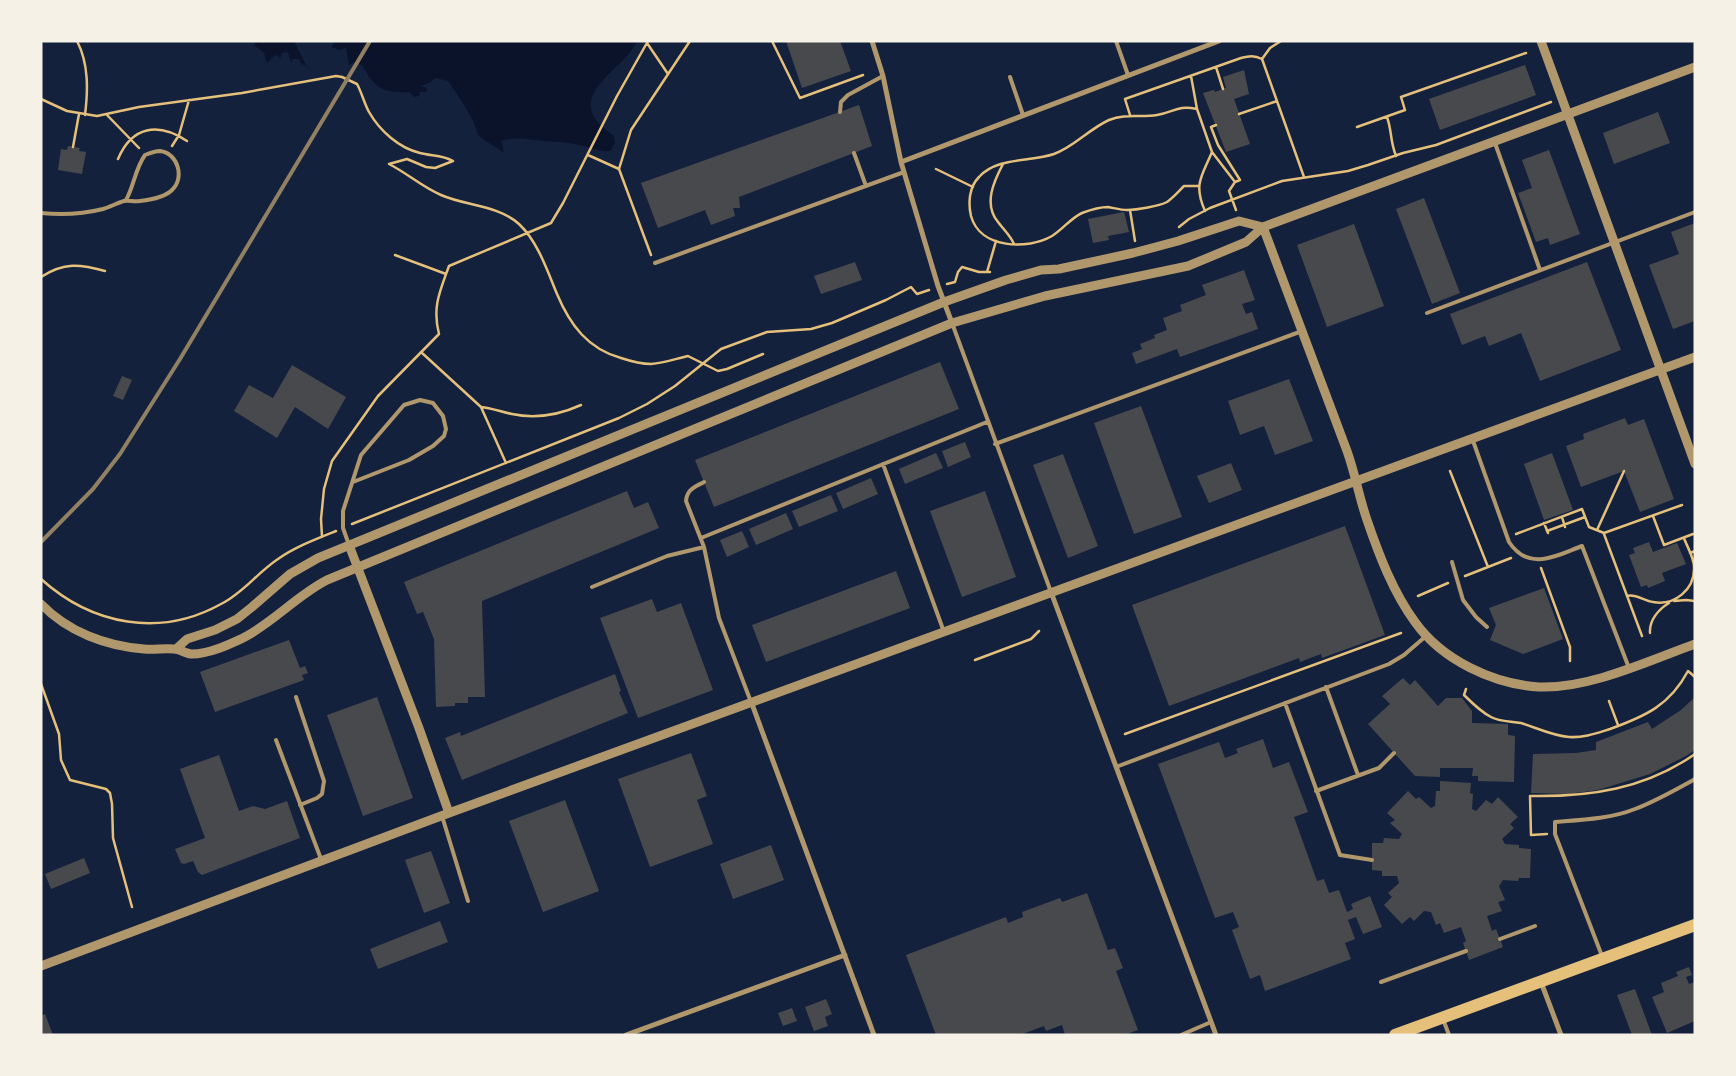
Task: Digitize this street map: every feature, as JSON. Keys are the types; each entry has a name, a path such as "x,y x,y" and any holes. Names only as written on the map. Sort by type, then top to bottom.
{"main road":[{"path":"1394,1035 1695,925"}],"street":[{"path":"872,41 883,76 901,162 938,286 952,323"},
{"path":"901,162 1219,41"},
{"path":"1541,41 1695,464"},
{"path":"41,604 64,624 104,642 141,649 176,649 190,654 213,650 241,639 275,618 297,598 312,588 357,567 952,323 1045,296 1188,266 1246,242 1263,228 1695,67"},
{"path":"176,649 187,639 215,630 237,619 298,568 944,302 1041,270 1059,269 1133,253 1178,241 1239,221 1263,228"},
{"path":"1263,228 1356,481 1367,522 1392,584 1415,623 1426,635 1458,660 1482,673 1522,685 1539,687 1580,683 1629,668 1695,644"},
{"path":"41,966 1051,592 1695,357"},
{"path":"349,546 419,728 446,815"},
{"path":"1051,592 1216,1035"},
{"path":"752,704 874,1035"},
{"path":"626,1035 845,955"},
{"path":"1541,981 1560,1035"}],"lane":[{"path":"1116,41 1128,75"},
{"path":"840,112 841,102 848,95 883,76"},
{"path":"1010,77 1023,115"},
{"path":"1494,142 1540,270"},
{"path":"41,213 55,215 84,212 113,206 126,200 139,201 161,196 173,189 177,184 179,177 178,168 174,160 167,153 154,152 145,155 126,200"},
{"path":"854,153 866,186"},
{"path":"655,263 904,172"},
{"path":"1427,313 1695,212"},
{"path":"952,323 1051,592"},
{"path":"996,444 1302,331"},
{"path":"349,546 343,528 343,511 361,455 404,405 420,400 433,403 443,416 446,429 444,436 433,446 409,460 353,482"},
{"path":"701,538 987,422"},
{"path":"1472,438 1507,536 1514,550 1533,560 1550,558 1582,546 1629,668"},
{"path":"883,464 944,632"},
{"path":"704,482 692,488 687,494 686,501 704,548 719,618 752,704"},
{"path":"592,587 667,556 704,548"},
{"path":"1452,562 1463,600 1487,627"},
{"path":"1116,767 1389,664 1426,635"},
{"path":"1326,688 1358,775"},
{"path":"296,697 324,781 322,794 300,805"},
{"path":"1285,703 1340,855 1372,860"},
{"path":"276,740 322,862"},
{"path":"1316,791 1379,768 1394,753"},
{"path":"1603,958 1555,834 1555,822 1600,818 1634,810 1695,779"},
{"path":"446,815 468,900"},
{"path":"1500,939 1535,926"},
{"path":"1381,982 1466,951"},
{"path":"1442,1017 1449,1035"},
{"path":"1181,1035 1211,1022"}],"path":[{"path":"77,41 85,62 87,98 85,115"},
{"path":"655,263 619,169 631,130 690,41"},
{"path":"772,41 800,98 881,69"},
{"path":"1262,59 1270,48 1281,41"},
{"path":"41,579 80,607 102,616 131,622 168,622 194,616 220,605 240,592 276,560 322,537 321,519 324,489 332,461 378,396 439,334 435,319 437,300 449,266 551,223 617,96 648,42 668,74"},
{"path":"1357,126 1405,110 1401,97 1526,53"},
{"path":"1130,115 1125,99 1250,56 1262,59"},
{"path":"1262,59 1304,177"},
{"path":"1216,67 1223,89"},
{"path":"41,99 67,111 79,114 107,115 139,107 257,90 336,76 342,77 357,84 369,112 392,139 418,153 447,157 454,161 435,168 426,167 407,159 389,164 441,195 503,213 519,224 541,257 568,318 578,333 593,346 607,354 648,364 666,362 688,356 718,371 763,354"},
{"path":"1191,76 1197,109 1212,152 1235,182"},
{"path":"167,153 178,135 189,100"},
{"path":"1239,114 1277,101"},
{"path":"1197,109 1185,106 1156,115 1122,116 1101,124 1056,153 1003,164 989,169 978,177 969,199 973,222 980,231 996,241 1014,244 1041,241 1060,230 1070,220 1096,209 1108,207 1130,210 1168,201 1184,186 1198,186"},
{"path":"73,147 79,114"},
{"path":"107,115 145,155"},
{"path":"1387,116 1392,128 1391,144 1396,156"},
{"path":"1216,125 1211,127 1218,145 1240,180 1235,182 1229,191 1237,214"},
{"path":"118,160 125,144 130,139 155,129 170,131 187,141"},
{"path":"1205,211 1198,186 1212,152"},
{"path":"588,155 619,169"},
{"path":"1003,164 992,187 991,206 997,222 1011,237 1014,244"},
{"path":"936,170 973,187"},
{"path":"1130,210 1135,244"},
{"path":"987,272 996,241"},
{"path":"395,256 446,274"},
{"path":"41,277 53,269 63,266 89,267 105,271"},
{"path":"420,352 481,407 506,463"},
{"path":"481,407 529,417 548,416 566,412 581,405"},
{"path":"1450,471 1488,567"},
{"path":"1597,530 1624,471"},
{"path":"1507,536 1582,509 1588,527 1604,533 1682,505"},
{"path":"1653,516 1664,546 1693,534"},
{"path":"1562,517 1565,526"},
{"path":"1544,523 1547,532 1585,517"},
{"path":"1604,533 1642,636"},
{"path":"1650,633 1650,625 1653,618 1664,606 1684,593 1692,579 1694,564 1684,538"},
{"path":"1690,553 1695,551"},
{"path":"1418,596 1513,558 1519,553"},
{"path":"1538,559 1570,647 1570,661"},
{"path":"1627,596 1632,594 1651,602 1662,603 1686,600 1695,601"},
{"path":"975,660 1031,639 1039,631"},
{"path":"1125,734 1401,632"},
{"path":"1466,689 1464,696 1494,718 1519,723 1550,733 1568,737 1579,737 1593,735 1646,715 1659,707 1677,690 1688,671 1695,677"},
{"path":"41,684 59,734 61,760 70,780 106,789 110,793 113,838 132,907"},
{"path":"1609,701 1618,726"},
{"path":"1555,834 1530,835 1530,796 1567,797 1628,786 1673,767 1695,754"}],"water":[{"path":"256,41 296,41 295,45 308,69 304,64 302,65 299,59 292,59 292,64 286,52 282,53 280,59 278,55 267,63 264,53 254,45"},
{"path":"334,41 638,41 628,55 605,78 592,96 591,108 594,118 614,136 615,143 610,151 570,143 518,139 501,141 504,151 502,152 477,133 470,116 448,81 435,78 421,86 427,88 426,92 420,92 419,96 414,97 409,92 392,92 380,88 371,79 362,65 353,63 349,65 346,48 339,50 332,47"}],"building":[{"path":"786,41 840,41 851,71 802,88"},
{"path":"1525,65 1536,95 1440,130 1429,99"},
{"path":"1244,70 1249,94 1234,99 1250,144 1226,152 1203,93 1214,90 1215,92 1226,88 1223,77"},
{"path":"859,105 872,146 739,197 740,208 733,208 735,216 711,225 705,210 658,228 641,183"},
{"path":"1658,112 1670,143 1614,164 1603,133"},
{"path":"68,146 80,148 79,151 86,152 82,174 58,170 61,149 67,150"},
{"path":"1549,150 1580,234 1550,245 1548,238 1536,242 1518,193 1532,188 1522,160"},
{"path":"1424,198 1460,293 1432,304 1396,209"},
{"path":"1124,212 1129,232 1108,236 1109,240 1093,243 1088,219"},
{"path":"1695,223 1695,321 1673,329 1649,265 1679,254 1671,232"},
{"path":"1354,224 1384,306 1327,327 1297,245"},
{"path":"855,262 862,280 821,294 814,276"},
{"path":"1587,262 1621,350 1540,381 1521,333 1489,346 1485,336 1462,345 1450,314"},
{"path":"1244,270 1255,300 1242,304 1246,314 1252,312 1258,329 1180,357 1177,349 1136,364 1132,353 1142,349 1140,344 1155,338 1154,335 1167,330 1163,318 1182,311 1180,305 1206,295 1202,285"},
{"path":"940,362 959,409 714,507 695,460"},
{"path":"292,365 346,397 328,429 295,407 277,438 234,411 249,385 273,398"},
{"path":"122,376 132,380 123,400 113,396"},
{"path":"1289,379 1313,441 1275,455 1264,426 1240,435 1228,401"},
{"path":"1141,406 1182,517 1134,534 1094,423"},
{"path":"1625,418 1628,425 1644,419 1674,499 1640,512 1624,471 1581,487 1566,446 1584,439 1583,434"},
{"path":"965,442 971,457 948,467 942,451"},
{"path":"936,453 943,468 905,484 899,469"},
{"path":"1552,453 1573,510 1544,520 1524,464"},
{"path":"1063,454 1098,546 1068,558 1033,465"},
{"path":"1231,463 1242,490 1209,503 1197,476"},
{"path":"871,478 878,494 843,509 836,493"},
{"path":"627,491 634,508 648,502 659,528 482,601 485,697 468,697 468,703 455,703 455,706 436,707 434,639 423,612 417,614 404,582"},
{"path":"985,491 1016,577 962,597 930,511"},
{"path":"831,495 838,511 799,527 792,511"},
{"path":"786,513 793,529 756,545 749,529"},
{"path":"1345,526 1385,635 1322,658 1321,654 1300,662 1299,658 1169,706 1132,605"},
{"path":"742,531 749,547 727,557 720,540"},
{"path":"1649,542 1653,552 1677,543 1686,564 1662,573 1665,581 1648,588 1647,585 1641,587 1629,555 1635,553 1633,548"},
{"path":"896,571 910,608 766,662 752,625"},
{"path":"1544,588 1563,639 1523,654 1490,640 1496,625 1489,608"},
{"path":"652,599 657,612 681,603 713,690 638,718 600,618"},
{"path":"289,640 300,668 305,666 308,673 302,675 304,680 215,712 200,672"},
{"path":"615,674 621,691 619,692 628,713 462,780 445,738 460,732 461,736"},
{"path":"1403,678 1410,685 1415,680 1438,706 1446,698 1462,698 1472,711 1472,723 1508,724 1508,735 1515,736 1514,782 1478,781 1478,776 1472,776 1473,768 1440,768 1440,777 1415,776 1368,724 1390,704 1382,696"},
{"path":"377,697 413,798 363,816 327,715"},
{"path":"1695,697 1695,750 1686,756 1650,774 1598,790 1568,794 1531,793 1533,754 1576,753 1596,750 1596,742 1648,722 1652,729 1681,710"},
{"path":"1263,739 1273,768 1289,762 1308,812 1294,817 1317,881 1324,879 1329,893 1339,890 1347,912 1353,909 1351,904 1370,896 1382,927 1363,934 1356,917 1348,920 1355,939 1345,943 1351,959 1265,991 1260,975 1250,979 1232,930 1239,927 1233,912 1215,918 1158,764 1219,742 1225,758 1238,753 1236,749"},
{"path":"691,753 707,796 697,800 713,844 650,867 618,779"},
{"path":"219,755 239,811 253,806 265,809 287,801 300,838 202,875 198,872 193,861 181,863 175,849 205,838 180,769"},
{"path":"1440,781 1471,783 1470,793 1473,794 1472,809 1476,811 1486,800 1492,804 1498,797 1518,817 1510,824 1514,828 1502,839 1505,844 1519,845 1519,848 1531,849 1530,878 1519,878 1518,881 1503,880 1499,886 1505,900 1498,902 1502,911 1487,916 1492,931 1496,929 1503,947 1469,960 1463,943 1466,941 1461,927 1444,933 1440,923 1436,925 1431,912 1424,911 1414,921 1410,917 1402,924 1384,905 1392,897 1388,893 1399,883 1397,876 1382,876 1382,871 1372,870 1372,843 1383,843 1384,838 1399,839 1402,834 1390,823 1395,820 1387,813 1408,791 1416,799 1419,797 1431,808 1435,806 1436,791 1440,791"},
{"path":"565,800 599,891 543,912 509,821"},
{"path":"771,845 784,880 733,899 720,864"},
{"path":"431,851 450,903 424,913 405,860"},
{"path":"84,858 90,873 51,889 45,874"},
{"path":"1087,893 1108,950 1115,948 1123,968 1116,971 1138,1030 1124,1035 1065,1035 1062,1025 1046,1031 1044,1026 1020,1035 936,1035 906,955 1006,917 1008,923 1023,917 1022,912 1060,898 1062,902"},
{"path":"440,921 448,942 378,969 370,949"},
{"path":"1689,967 1692,975 1686,977 1689,984 1695,982 1695,1021 1667,1033 1652,997 1664,992 1661,983 1678,976 1676,972"},
{"path":"1635,989 1652,1035 1632,1035 1617,995"},
{"path":"826,999 832,1014 825,1017 828,1026 814,1031 805,1007"},
{"path":"792,1008 797,1021 783,1026 778,1013"},
{"path":"45,1014 53,1035 41,1035 41,1016"}],"railway":[{"path":"41,542 93,489 120,454 180,359 370,41"}]}
